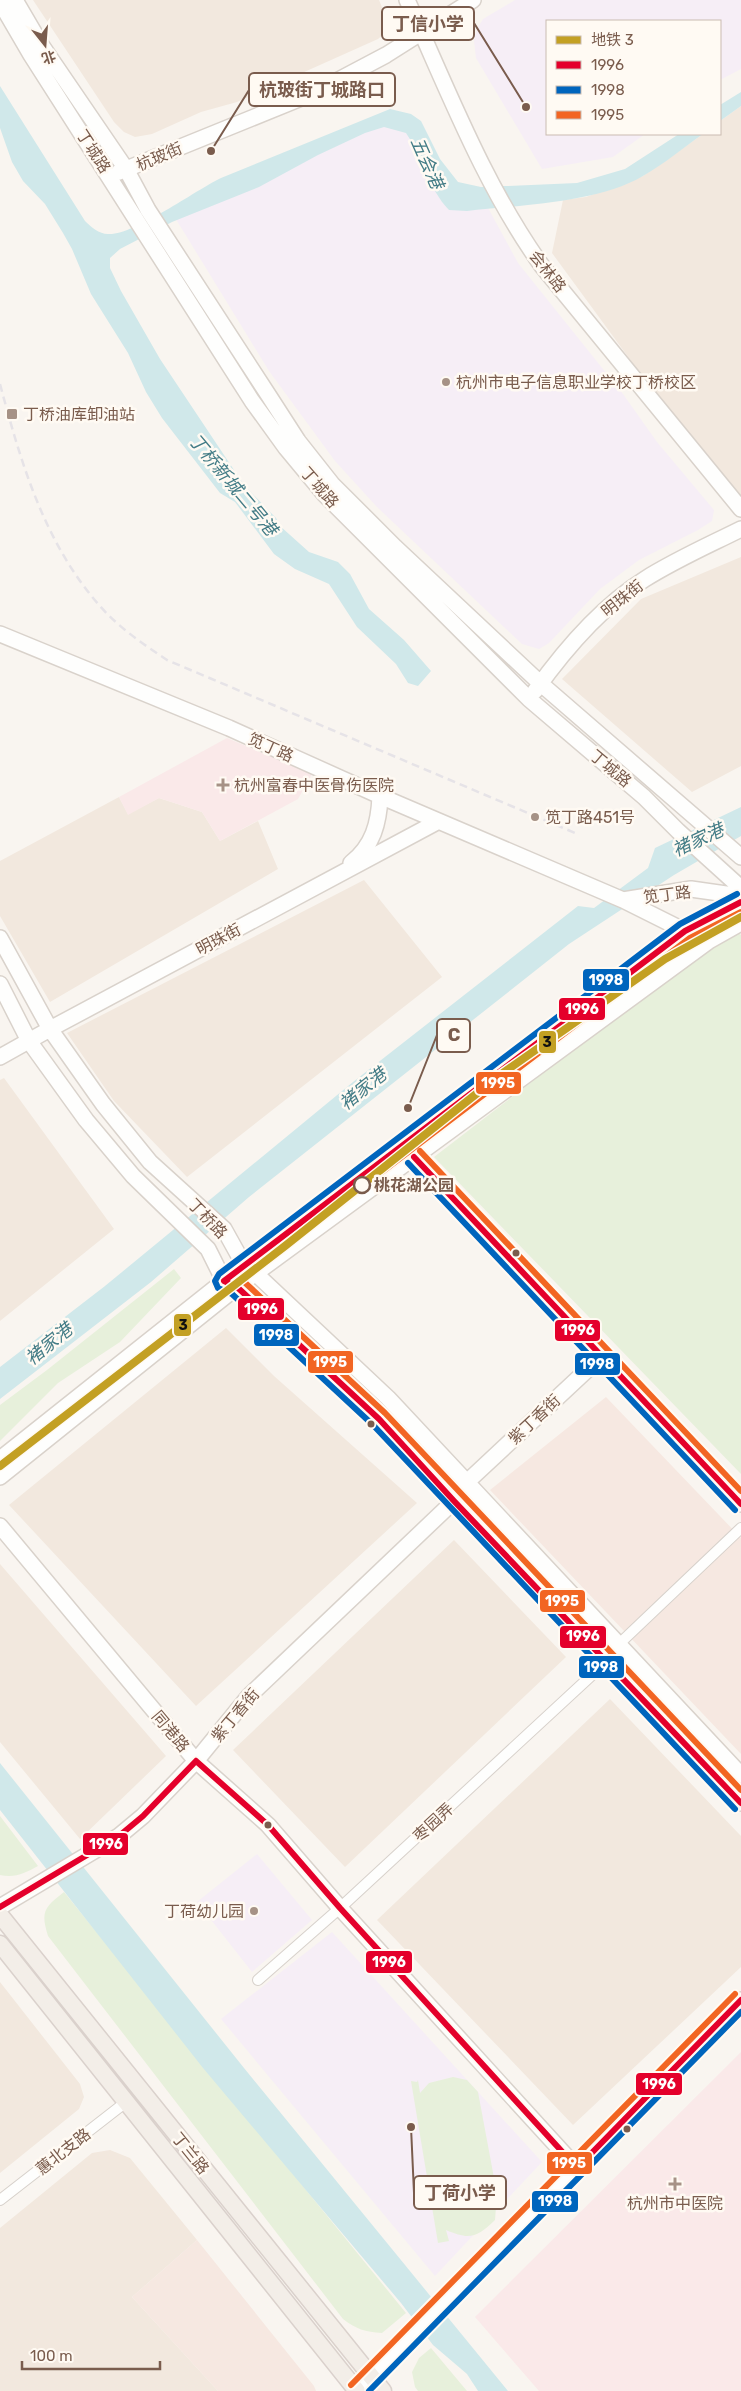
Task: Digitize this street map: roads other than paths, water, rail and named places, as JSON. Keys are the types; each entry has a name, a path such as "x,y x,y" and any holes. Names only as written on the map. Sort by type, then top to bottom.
{"main road":[{"name":"丁城路","path":"15,0 42,46 126,169 148,210 298,441 332,484 395,547 540,683 738,855"},
{"name":"会林路","path":"406,0 488,177 523,240 542,266 741,509"},
{"name":"杭玻街","path":"110,176 316,92 421,33 474,0"},
{"name":"丁城路","path":"0,2 31,54 252,401 286,448 325,495 529,699 644,796 741,888"},
{"name":"明珠街","path":"529,699 540,683 592,623 617,599 646,578 741,529"},
{"name":"笕丁路","path":"0,634 229,728 437,822 622,900 685,931"},
{"path":"334,877 357,859 371,841 379,818 380,796"},
{"name":"明珠街","path":"0,1057 437,822"},
{"name":"笕丁路","path":"622,900 692,890 741,896"},
{"path":"0,1459 250,1269 685,931 741,902"},
{"path":"250,1269 414,1157 709,941 741,923"},
{"name":"丁桥路","path":"0,938 50,1029 103,1104 150,1162 224,1229 250,1269 388,1398 741,1775"},
{"name":"丁桥路","path":"0,984 29,1041 86,1120 133,1176 208,1249 230,1284 379,1418 454,1501 741,1803"},
{"path":"414,1157 741,1504"},
{"path":"0,1477 230,1284"},
{"name":"紫丁香街","path":"467,1482 602,1356"},
{"name":"紫丁香街","path":"0,1906 85,1854 119,1836 143,1816 196,1761 248,1696 454,1501"},
{"name":"同港路","path":"0,1526 196,1761 268,1825 340,1908 577,2168"},
{"name":"丁兰路","path":"0,1915 383,2391"},
{"name":"丁兰路","path":"0,1944 357,2391"},
{"path":"357,2391 741,2000"}],"street":[{"path":"618,1645 741,1528"},
{"name":"枣园弄","path":"258,1980 340,1908 606,1662"},
{"name":"蕙北支路","path":"0,2200 126,2102"}],"water":[{"path":"0,86 85,221 93,228 105,234 119,233 148,221 221,178 390,109 411,114 421,121 440,159 458,182 481,187 577,183 625,169 677,135 702,135 643,176 604,192 558,201 467,211 449,210 436,192 406,133 384,127 365,133 318,155 259,187 172,222 120,249 110,258 110,268 121,291 160,359 244,485 276,518 280,526 309,552 338,562 350,574 369,609 404,640 431,671 418,686 408,683 396,664 357,627 329,584 295,569 274,554 235,502 220,493 162,418 146,392 128,353 91,294 72,249 63,233 45,204 23,181 12,162 0,128"},
{"path":"741,92 741,106 721,120 721,104"},
{"name":"褚家港","path":"741,807 741,836 674,875 569,944 249,1197 151,1282 0,1399 0,1367 105,1286 353,1082 578,906 594,908 648,868 655,848"},
{"path":"0,1763 244,2068 508,2391 478,2391 467,2374 433,2345 401,2303 203,2068 0,1810"}],"railway":[{"path":"0,384 26,472 49,528 63,555 99,605 131,635 167,660 575,833"}],"metro line":[{"name":"3","path":"0,1466 285,1246 500,1075 665,959 741,917"}],"place":[{"name":"丁信小学","path":"526,107"},
{"name":"杭玻街丁城路口","path":"211,151"},
{"name":"杭州市电子信息职业学校丁桥校区","path":"446,382"},
{"name":"丁桥油库卸油站","path":"12,414"},
{"name":"杭州富春中医骨伤医院","path":"223,785"},
{"name":"笕丁路451号","path":"535,817"},
{"name":"C","path":"408,1108"},
{"name":"桃花湖公园","path":"362,1185"},
{"name":"丁荷幼儿园","path":"254,1911"},
{"name":"丁荷小学","path":"411,2127"},
{"name":"杭州市中医院","path":"675,2184"}],"water label":[{"name":"五会港","path":"427,163"},
{"name":"丁桥新城二号港","path":"233,485"}]}
